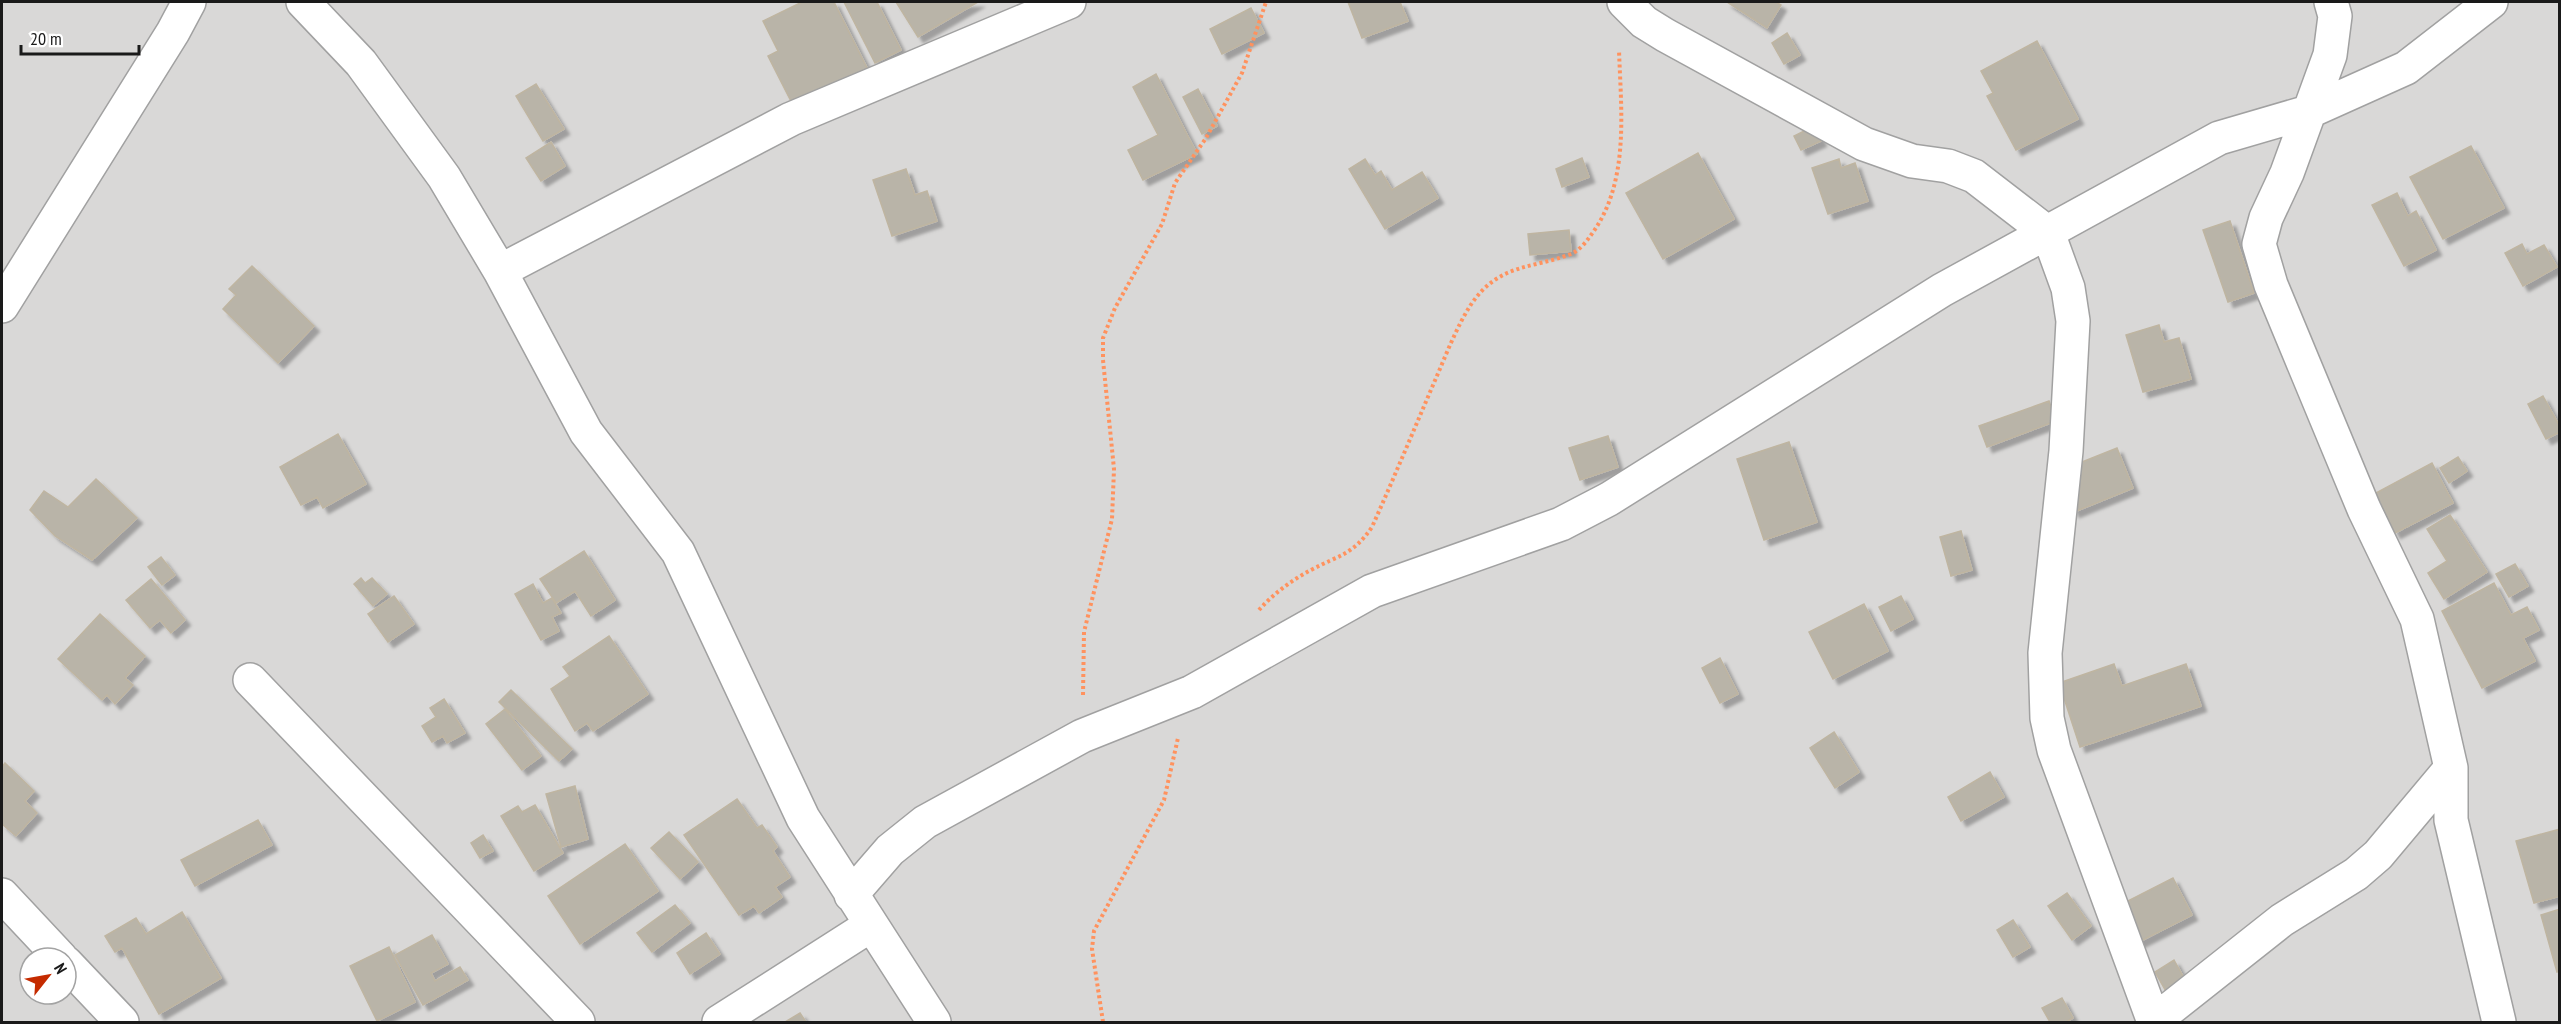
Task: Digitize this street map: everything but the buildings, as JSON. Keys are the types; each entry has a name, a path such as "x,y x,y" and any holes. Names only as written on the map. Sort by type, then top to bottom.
{"street":[{"path":"2,306 173,32 189,2"},
{"path":"303,2 360,63 402,116 444,177 500,271 586,432 678,552 803,818 934,1023"},
{"path":"500,271 791,119 1069,2"},
{"path":"1624,2 1644,22 1665,35 1864,144 1912,161 1948,166 1974,176 2048,233 2068,288 2073,321 2066,451 2045,653 2048,718 2054,750 2154,1022 2282,920 2356,874 2378,855 2451,768"},
{"path":"851,895 890,850 925,822 1082,736 1191,692 1372,591 1561,524 1609,499 1942,290 2219,138 2308,112 2406,68 2491,2"},
{"path":"2335,6 2330,55 2287,173 2266,218 2259,244 2261,260 2364,509 2418,619 2451,768 2451,820 2499,1023"},
{"path":"250,680 578,1023"},
{"path":"2,895 50,946"},
{"path":"719,1023 871,925"},
{"path":"78,976 122,1023"}],"path":[{"path":"1082,736 1083,642 1112,519 1114,469 1103,360 1103,338 1115,308 1162,224 1175,183 1206,138 1242,73 1266,2"},
{"path":"1252,617 1295,580 1349,553 1362,543 1372,527 1446,354 1472,303 1487,285 1504,273 1521,266 1573,253 1583,245 1598,226 1617,182 1620,106 1619,48"},
{"path":"1103,1023 1092,949 1095,931 1164,800 1179,730 1191,692"}],"shaded area":[{"path":"2,2 2559,2 2559,1022 2,1022"}]}
